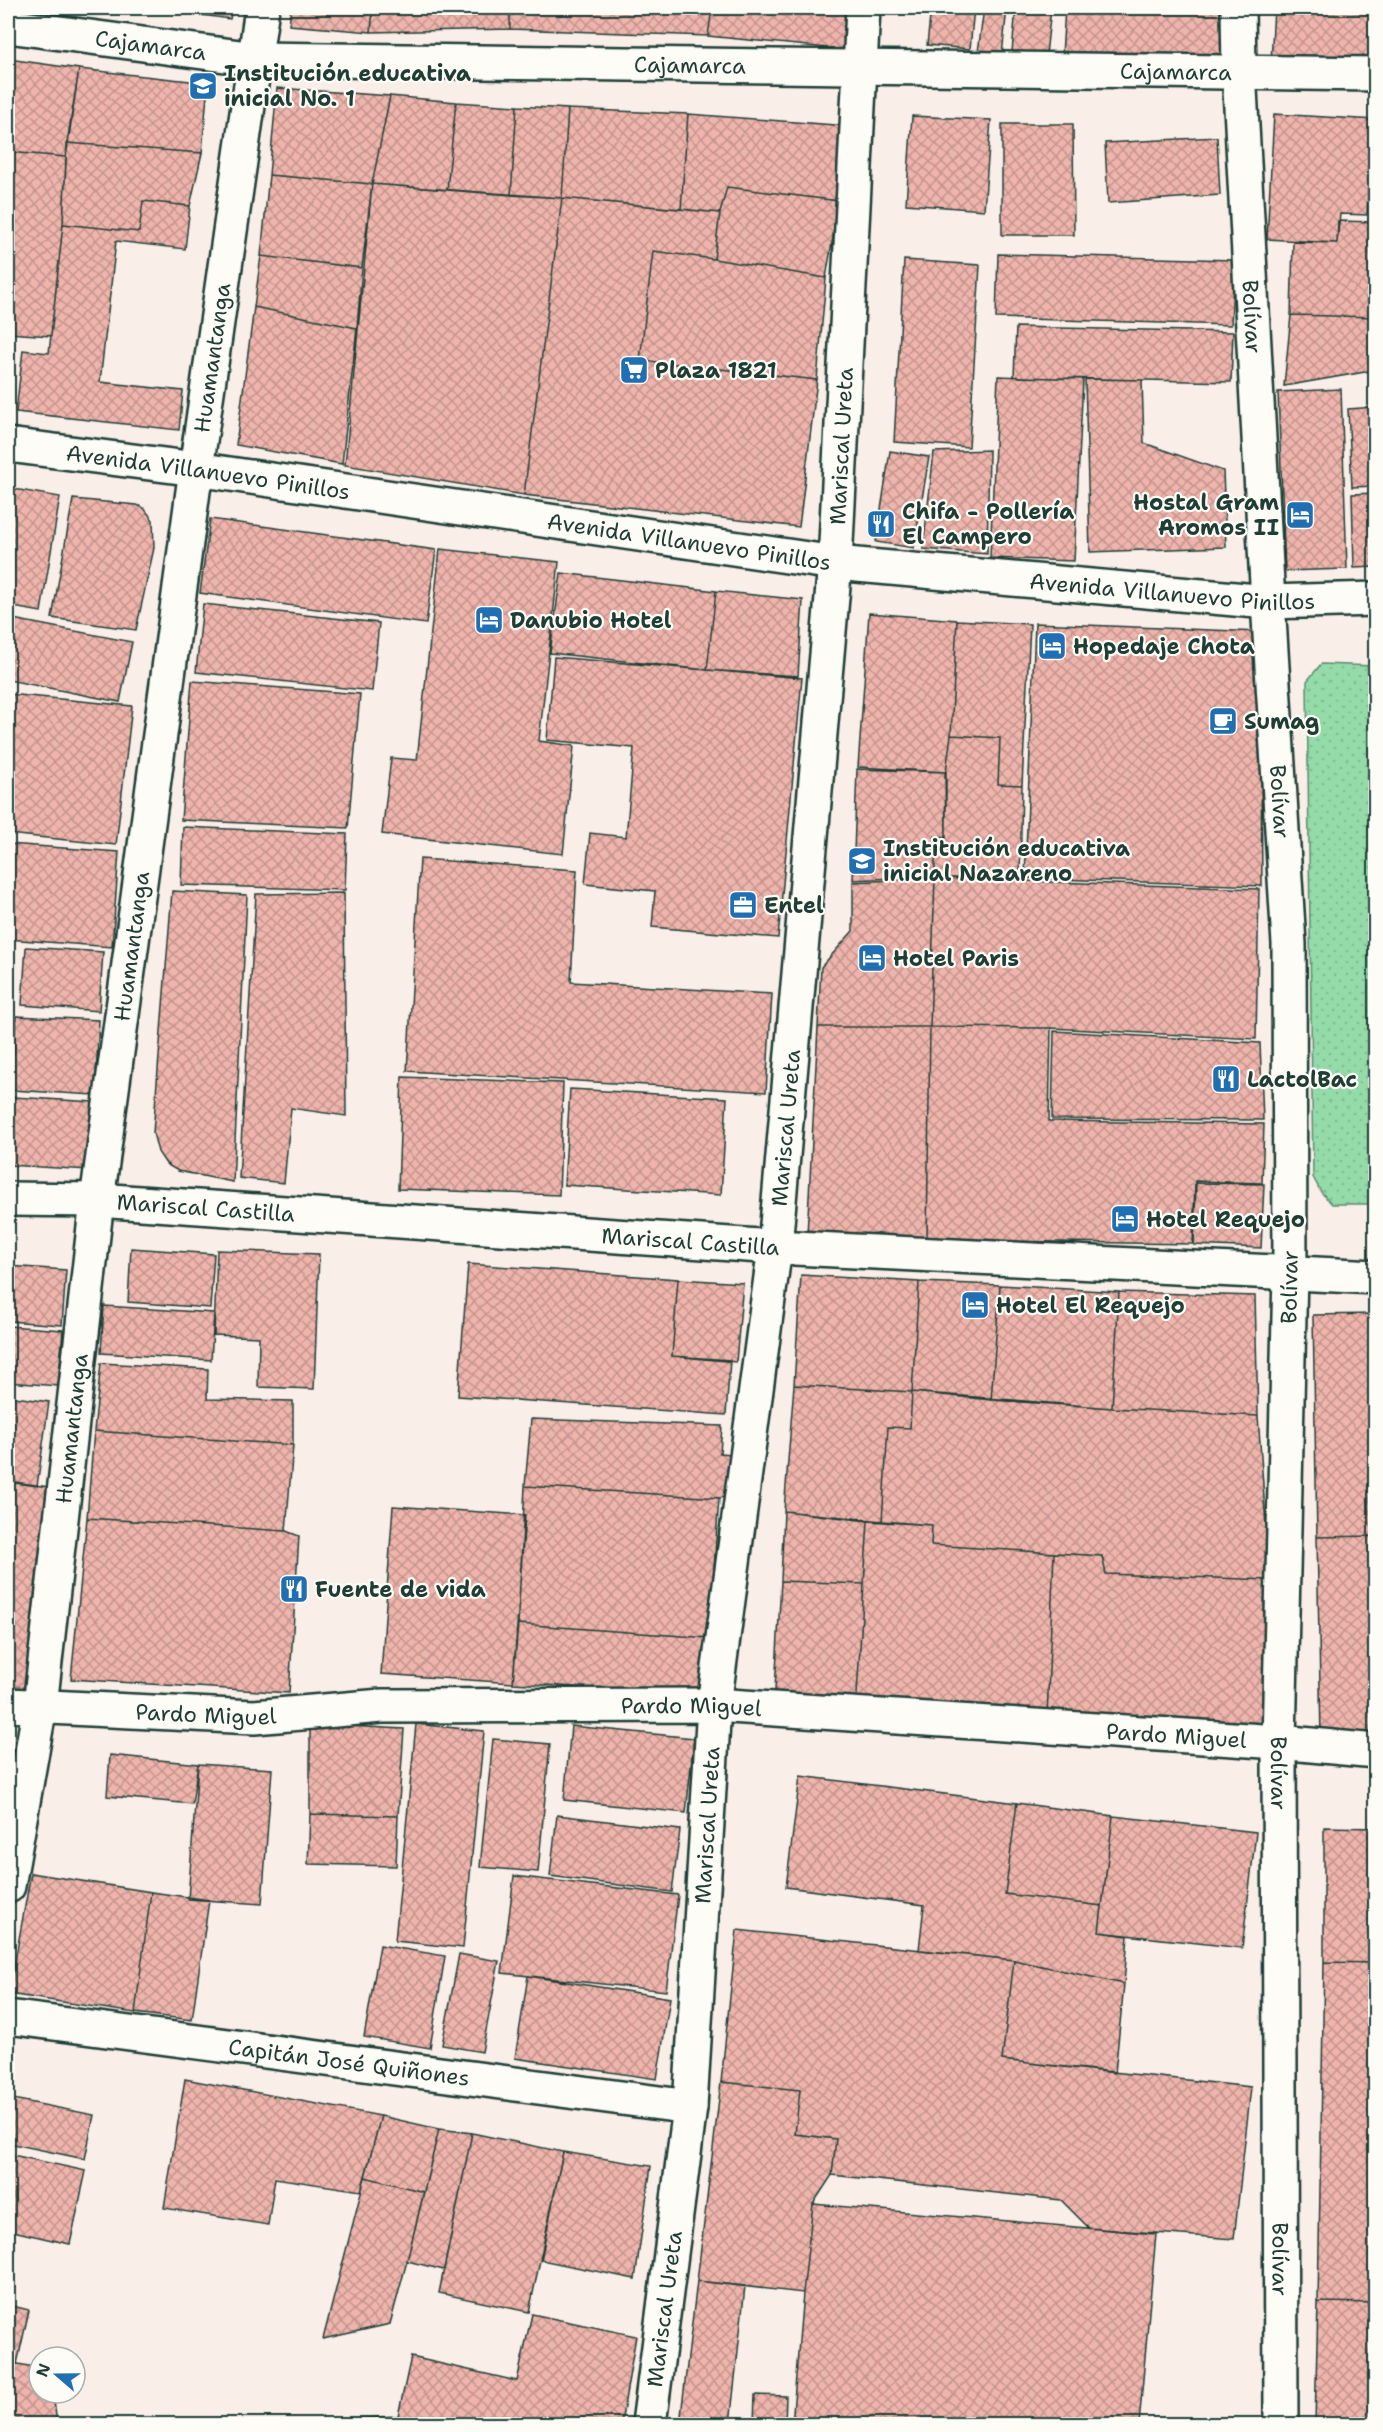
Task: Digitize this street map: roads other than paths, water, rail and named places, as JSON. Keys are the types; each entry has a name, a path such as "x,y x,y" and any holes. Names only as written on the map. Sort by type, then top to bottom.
{"street":[{"name":"Huamantanga","path":"8,1886 40,1706 97,1200 196,470 262,8"},
{"name":"Mariscal Ureta","path":"648,2424 690,2107 714,1705 775,1247 835,562 863,8"},
{"name":"Bolívar","path":"1238,8 1239,71 1289,944 1290,1274 1279,1742 1281,2424"},
{"name":"Cajamarca","path":"8,26 255,59 1376,74"},
{"name":"Avenida Villanuevo Pinillos","path":"8,444 835,562 1268,602 1376,599"},
{"name":"Mariscal Castilla","path":"8,1199 97,1200 775,1247 1376,1277"},
{"name":"Pardo Miguel","path":"8,1705 254,1717 382,1706 714,1705 1279,1742 1376,1751"},
{"name":"Capitán José Quiñones","path":"8,2018 690,2107"}],"place":[{"name":"Institución educativa inicial No. 1","path":"203,86"},
{"name":"Plaza 1821","path":"634,370"},
{"name":"Hostal Gram Aromos II","path":"1300,515"},
{"name":"Chifa - Pollería El Campero","path":"881,524"},
{"name":"Danubio Hotel","path":"489,620"},
{"name":"Hopedaje Chota","path":"1052,646"},
{"name":"Sumag","path":"1223,721"},
{"name":"Institución educativa inicial Nazareno","path":"862,861"},
{"name":"Entel","path":"743,905"},
{"name":"Hotel Paris","path":"872,958"},
{"name":"LactolBac","path":"1226,1079"},
{"name":"Hotel Requejo","path":"1125,1219"},
{"name":"Hotel El Requejo","path":"975,1305"},
{"name":"Fuente de vida","path":"294,1589"}]}
